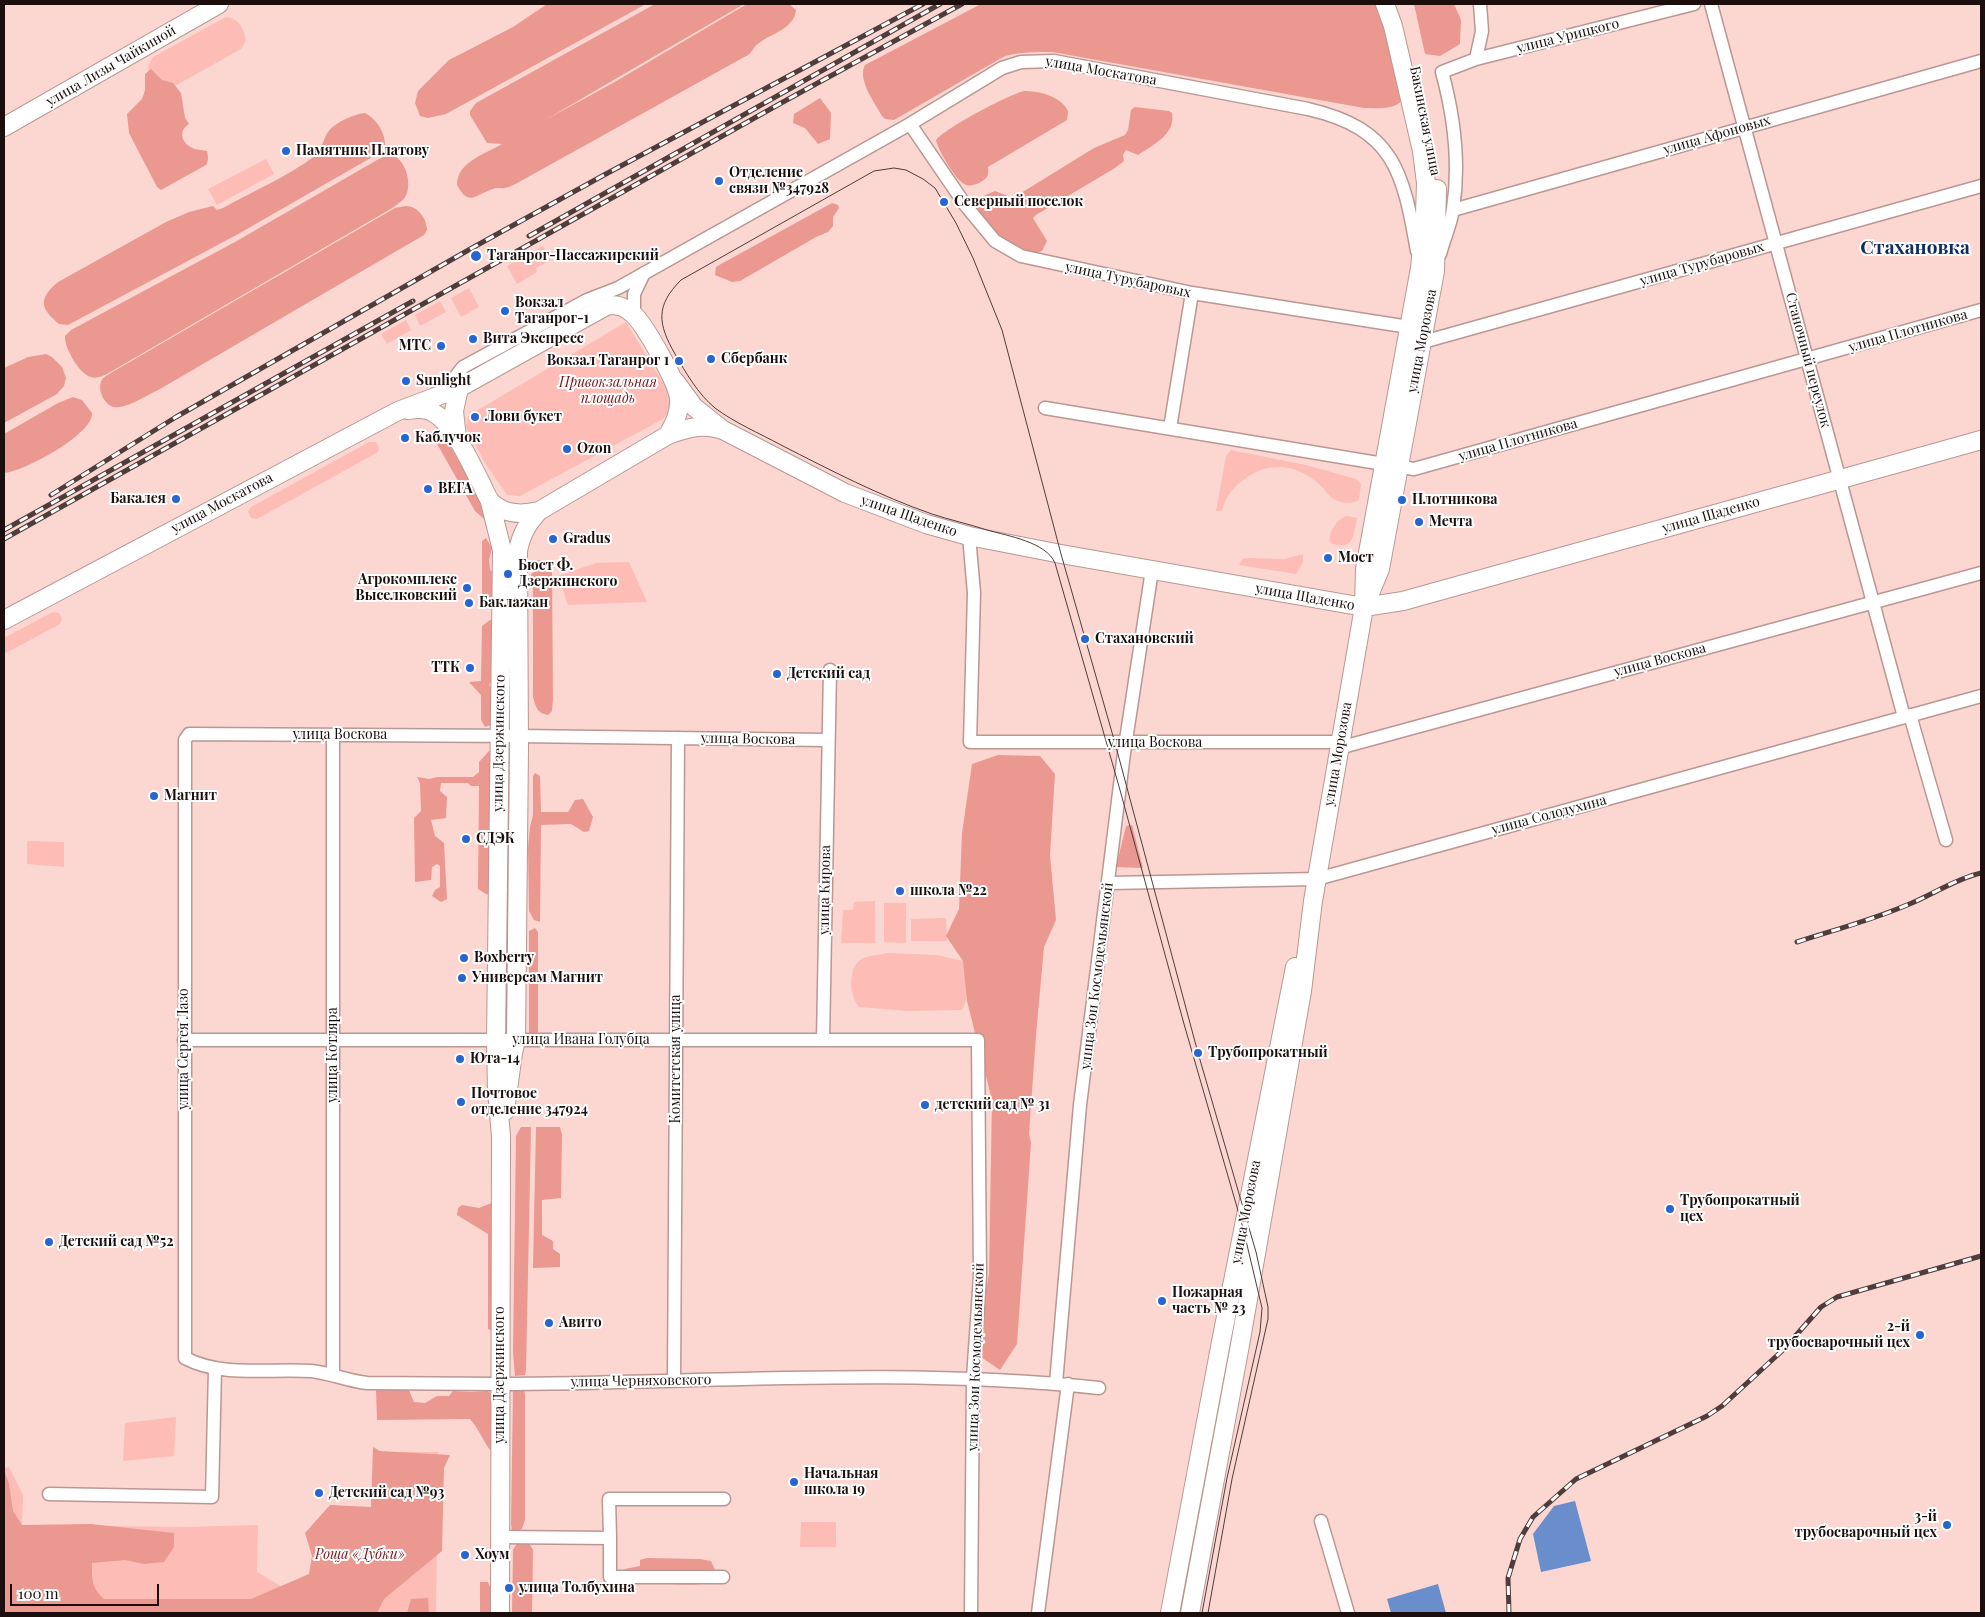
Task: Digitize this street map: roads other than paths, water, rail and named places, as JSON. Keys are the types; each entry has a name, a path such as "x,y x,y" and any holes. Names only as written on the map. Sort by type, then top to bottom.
{"main road":[{"name":"улица Лизы Чайкиной","path":"4,127 219,4"},
{"name":"Бакинская улица","path":"1385,4 1393,26 1422,151 1426,183 1427,269"},
{"name":"Бакинская улица","path":"1397,4 1407,36 1433,151 1437,199 1427,269"},
{"name":"улица Морозова","path":"1190,1613 1240,1344 1302,991 1313,902 1364,607 1380,569 1409,327 1427,269"},
{"name":"улица Морозова","path":"1391,465 1422,340 1427,269"},
{"path":"451,390 458,438 490,502 505,511 516,514 539,511 668,435 677,416 679,397 675,381 634,316 618,305 608,305"},
{"name":"улица Москатова","path":"4,620 398,411 451,390 608,305"},
{"name":"улица Щаденко","path":"675,381 694,407 723,430 854,497 926,524 969,536 1364,607 1403,601 1981,440"},
{"path":"398,411 420,409 432,412 458,438"},
{"name":"улица Щаденко","path":"668,435 693,426 706,426 723,430"},
{"name":"улица Дзержинского","path":"490,502 502,550 496,1040 497,1091 501,1136 500,1613"},
{"name":"улица Дзержинского","path":"501,1136 516,1040 519,736 518,551 529,521 539,511"},
{"name":"улица Морозова","path":"1170,1613 1220,1342 1291,982 1313,902"},
{"path":"1220,1342 1240,1344"},
{"path":"1203,1436 1223,1438"}],"street":[{"path":"1476,59 1482,31 1480,4"},
{"name":"улица Урицкого","path":"1442,72 1476,59 1694,4"},
{"name":"Станочный переулок","path":"1711,4 1873,602 1946,840"},
{"name":"улица Москатова","path":"451,390 463,367 586,300 618,288 910,124 1002,68 1021,62 1037,60 1054,61 1332,115 1367,132 1386,152 1394,166 1408,201 1427,269"},
{"name":"улица Афоновых","path":"1453,210 1981,61"},
{"name":"улица Морозова","path":"1427,269 1453,210 1456,152 1451,104 1442,72"},
{"name":"улица Турубаровых","path":"910,124 966,206 995,241 1009,250 1037,261 1192,293 1409,327"},
{"name":"улица Турубаровых","path":"1422,340 1430,340 1981,186"},
{"path":"634,316 634,294 644,273"},
{"name":"улица Москатова","path":"608,305 618,288"},
{"path":"1170,428 1192,293"},
{"name":"улица Плотникова","path":"1045,408 1414,468 1981,310"},
{"name":"улица Воскова","path":"969,536 974,593 970,742 1340,745 1981,573"},
{"name":"улица Зои Космодемьянской","path":"1038,1613 1062,1384 1080,1105 1125,743 1152,570"},
{"name":"улица Кирова","path":"823,1040 827,740 830,670"},
{"name":"улица Солодухина","path":"1109,883 1317,879 1981,696"},
{"name":"улица Воскова","path":"185,740 189,734 333,734 827,740"},
{"name":"улица Котляра","path":"333,734 333,1375"},
{"name":"Комитетская улица","path":"674,1380 678,738"},
{"name":"улица Сергея Лазо","path":"185,740 185,1358"},
{"name":"улица Ивана Голубца","path":"184,1040 978,1040"},
{"name":"улица Зои Космодемьянской","path":"971,1613 973,1378 980,1276 978,1040"},
{"name":"улица Черняховского","path":"185,1358 198,1365 215,1369 311,1372 367,1383 500,1384 841,1376 973,1378 1099,1388"},
{"path":"49,1494 212,1497 215,1369"},
{"path":"723,1577 610,1577 609,1499 724,1499"},
{"path":"1321,1521 1348,1613"},
{"path":"500,1537 610,1538"}],"water":[{"path":"1575,1501 1591,1561 1541,1572 1533,1534 1554,1506"},
{"path":"1438,1584 1446,1613 1391,1613 1387,1599"}],"tram line":[{"path":"1202,1613 1227,1478 1260,1332 1262,1308 1243,1228 1055,563 1044,550 1026,541 932,514 893,499 747,428 715,408 703,396 679,361 665,333 662,316 663,307 667,298 681,280 874,171 894,168 906,170 935,188 956,223 973,258 1002,330 1061,554 1115,743 1198,1053 1256,1252 1268,1307 1268,1319 1232,1479 1208,1613"}],"railway":[{"path":"51,495 176,417 472,248 923,4"},
{"path":"529,236 940,4"},
{"path":"4,539 783,102 962,4"},
{"path":"4,530 413,301"},
{"path":"1797,942 1894,910 1962,879 1981,873"},
{"path":"1509,1613 1508,1578 1520,1539 1533,1517 1576,1479 1707,1416 1722,1406 1783,1350 1821,1307 1837,1297 1981,1256"}],"place":[{"name":"Памятник Платову","path":"286,151"},
{"name":"Отделение связи №347928","path":"719,181"},
{"name":"Северный поселок","path":"944,202"},
{"name":"Таганрог-Пассажирский","path":"476,256"},
{"name":"Вокзал Таганрог-1","path":"505,311"},
{"name":"Вита Экспресс","path":"473,339"},
{"name":"МТС","path":"441,346"},
{"name":"Сбербанк","path":"711,359"},
{"name":"Вокзал Таганрог 1","path":"679,361"},
{"name":"Sunlight","path":"406,381"},
{"name":"Лови букет","path":"475,417"},
{"name":"Каблучок","path":"405,438"},
{"name":"Ozon","path":"567,449"},
{"name":"ВЕГА","path":"428,489"},
{"name":"Бакалея","path":"176,499"},
{"name":"Плотникова","path":"1402,500"},
{"name":"Мечта","path":"1419,522"},
{"name":"Gradus","path":"553,539"},
{"name":"Мост","path":"1328,558"},
{"name":"Бюст Ф. Дзержинского","path":"508,574"},
{"name":"Агрокомплекс Выселковский","path":"467,588"},
{"name":"Баклажан","path":"469,603"},
{"name":"Стахановский","path":"1085,639"},
{"name":"ТТК","path":"470,668"},
{"name":"Детский сад","path":"777,674"},
{"name":"Магнит","path":"154,796"},
{"name":"СДЭК","path":"466,839"},
{"name":"школа №22","path":"900,891"},
{"name":"Boxberry","path":"464,958"},
{"name":"Универсам Магнит","path":"462,978"},
{"name":"Трубопрокатный","path":"1198,1053"},
{"name":"Юта-14","path":"460,1059"},
{"name":"Почтовое отделение 347924","path":"461,1102"},
{"name":"детский сад № 31","path":"925,1105"},
{"name":"Трубопрокатный цех","path":"1670,1209"},
{"name":"Детский сад №52","path":"49,1242"},
{"name":"Пожарная часть № 23","path":"1162,1301"},
{"name":"Авито","path":"549,1323"},
{"name":"2-й трубосварочный цех","path":"1920,1335"},
{"name":"Начальная школа 19","path":"794,1482"},
{"name":"Детский сад №93","path":"319,1493"},
{"name":"3-й трубосварочный цех","path":"1947,1525"},
{"name":"Хоум","path":"465,1555"},
{"name":"улица Толбухина","path":"509,1588"}],"district":[{"name":"Стахановка","path":"1915,248"}],"park label":[{"name":"Привокзальная площадь","path":"608,392"},
{"name":"Роща «Дубки»","path":"360,1555"}]}
